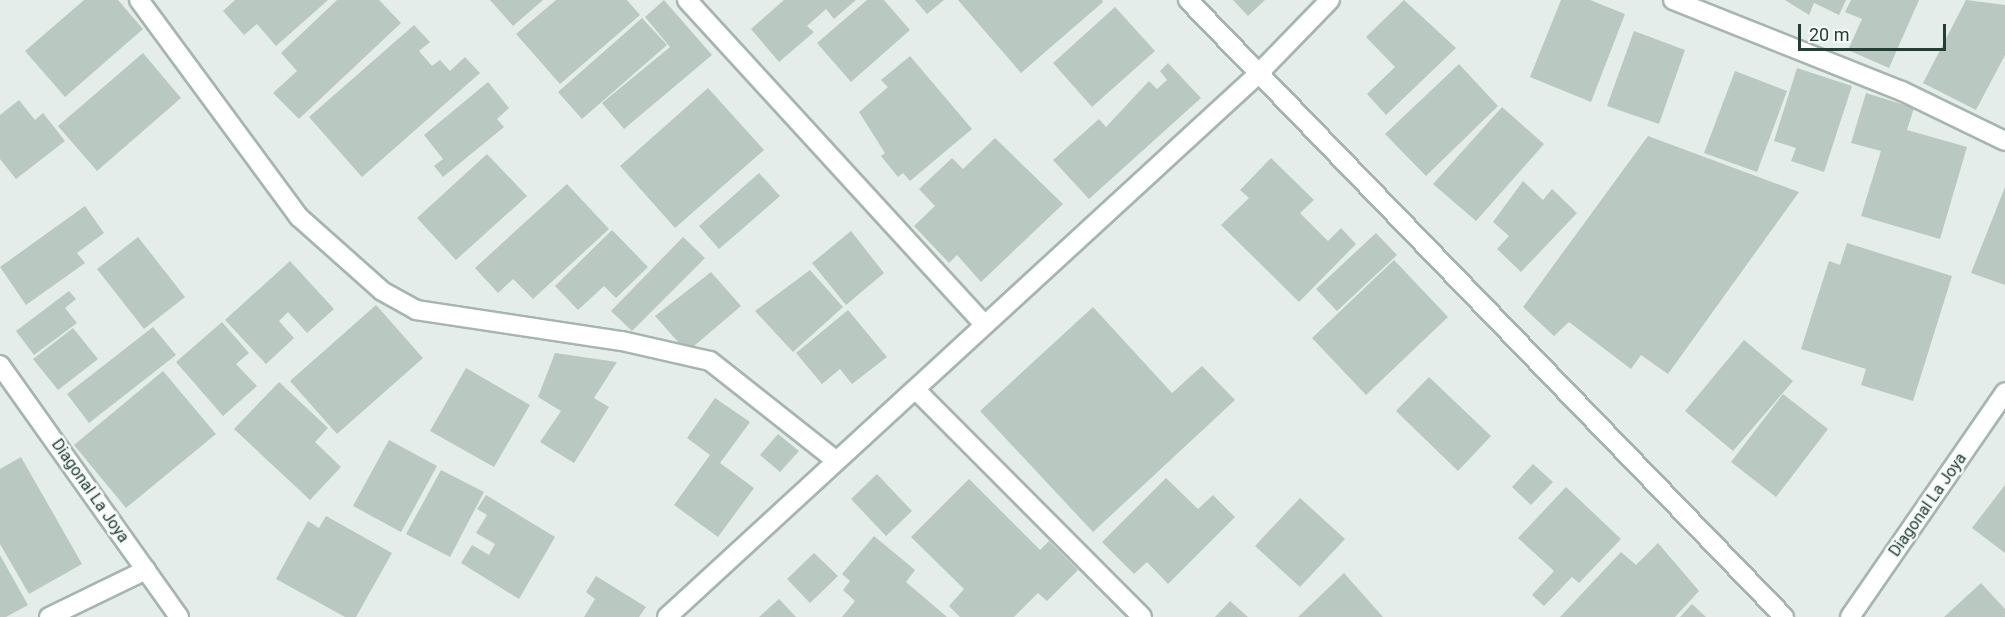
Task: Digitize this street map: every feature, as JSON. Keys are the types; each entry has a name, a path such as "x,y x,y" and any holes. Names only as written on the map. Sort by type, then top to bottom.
{"street":[{"path":"139,0 299,217 382,291 416,310 622,341 710,361 834,459"},
{"path":"687,0 983,323"},
{"path":"1188,0 1256,76 1784,617"},
{"path":"667,617 834,459 916,390 983,323 1256,76 1330,0"},
{"path":"1673,0 1902,91 2005,141"},
{"name":"Diagonal La Joya","path":"0,365 179,617"},
{"path":"916,390 1142,617"},
{"name":"Diagonal La Joya","path":"1850,617 2005,392"},
{"path":"49,617 146,570"}],"building":[{"path":"84,0 118,0 143,29 65,97 25,51"},
{"path":"235,0 328,0 276,46 257,24 244,35 223,11"},
{"path":"337,0 379,0 401,23 299,119 273,93 297,71 281,53"},
{"path":"490,0 543,0 513,26"},
{"path":"556,0 627,0 640,15 560,84 516,34"},
{"path":"664,0 712,55 624,129 602,103 670,47 645,17"},
{"path":"784,0 856,0 834,19 826,9 807,26 814,32 779,62 751,29"},
{"path":"867,0 884,0 910,30 851,82 817,43"},
{"path":"915,0 944,0 927,14"},
{"path":"958,0 1102,0 1103,2 1021,73"},
{"path":"1233,0 1265,0 1248,16"},
{"path":"1404,0 1456,48 1386,115 1367,94 1395,67 1366,37"},
{"path":"1561,0 1590,0 1625,14 1591,102 1530,77"},
{"path":"1785,0 1846,0 1839,15 1814,3 1809,15"},
{"path":"1851,0 1919,0 1889,68 1848,50 1862,19 1845,12"},
{"path":"1966,0 2005,5 2005,55 1976,110 1923,83"},
{"path":"1115,7 1155,51 1092,107 1053,63"},
{"path":"642,18 667,45 582,119 558,92"},
{"path":"414,25 430,42 419,51 432,66 440,60 450,71 465,57 480,73 362,177 309,117"},
{"path":"1634,31 1685,50 1659,124 1607,106"},
{"path":"143,53 181,98 97,171 58,126"},
{"path":"910,56 972,129 910,181 903,173 898,177 881,156 885,153 859,112 888,87 881,80"},
{"path":"1168,63 1201,98 1089,199 1053,160 1099,119 1106,127 1149,81 1157,89 1167,80 1160,71"},
{"path":"1459,64 1498,106 1426,176 1385,134"},
{"path":"1797,68 1852,86 1824,172 1791,161 1796,148 1774,141"},
{"path":"1735,71 1787,91 1757,172 1704,153"},
{"path":"488,82 509,108 497,119 504,127 443,177 434,166 443,159 424,135"},
{"path":"708,88 764,150 675,228 620,166"},
{"path":"1866,93 1914,108 1907,130 1967,147 1940,239 1861,216 1881,151 1851,143"},
{"path":"19,100 35,120 43,113 65,141 16,179 0,159 0,115"},
{"path":"1502,107 1544,144 1476,221 1433,184"},
{"path":"1648,136 1799,192 1668,374 1641,355 1631,369 1569,322 1554,336 1523,307"},
{"path":"995,138 1063,204 981,282 957,255 949,263 914,226 935,206 919,189 952,158 963,169"},
{"path":"487,154 527,196 456,260 417,218"},
{"path":"1271,158 1314,200 1300,213 1328,241 1341,228 1356,244 1299,302 1221,225 1249,198 1240,190"},
{"path":"759,173 780,196 719,249 699,226"},
{"path":"1523,181 1543,200 1552,189 1577,213 1521,272 1497,249 1509,236 1493,222"},
{"path":"567,184 609,229 533,299 513,279 498,293 475,268"},
{"path":"2005,187 2005,285 1971,273"},
{"path":"85,206 104,233 77,253 85,263 26,305 0,267"},
{"path":"612,230 648,267 616,298 604,286 578,310 555,286"},
{"path":"851,231 884,273 846,305 812,263"},
{"path":"1376,233 1397,255 1337,311 1316,289"},
{"path":"138,237 185,297 144,329 97,269"},
{"path":"683,237 705,258 632,331 611,311"},
{"path":"1847,243 1952,276 1913,401 1861,385 1866,369 1801,349 1829,261 1840,265"},
{"path":"1394,260 1448,317 1366,395 1312,338"},
{"path":"290,261 334,309 307,333 288,312 279,321 294,338 266,364 225,320"},
{"path":"810,270 843,307 793,352 755,311"},
{"path":"711,272 741,306 687,352 655,316"},
{"path":"69,291 76,299 65,308 77,323 34,355 16,331"},
{"path":"376,305 423,358 337,434 290,381"},
{"path":"1093,307 1172,393 1202,366 1235,400 1093,532 980,411"},
{"path":"848,310 887,357 852,384 840,369 822,384 796,353"},
{"path":"222,322 249,353 236,364 257,386 223,416 176,362"},
{"path":"153,327 176,355 89,423 67,394"},
{"path":"73,328 98,359 58,390 33,359"},
{"path":"1744,340 1793,381 1733,451 1685,411"},
{"path":"555,353 617,362 594,398 609,407 574,463 540,442 561,411 538,397"},
{"path":"466,368 530,405 494,467 430,431"},
{"path":"163,371 216,434 126,508 74,445"},
{"path":"1429,377 1491,436 1458,471 1396,411"},
{"path":"279,382 328,428 315,442 341,467 310,500 234,429"},
{"path":"1783,394 1828,429 1776,497 1731,462"},
{"path":"715,398 750,422 720,463 754,488 718,537 674,505 710,455 687,438"},
{"path":"778,434 799,451 780,472 760,455"},
{"path":"389,440 437,466 401,532 353,506"},
{"path":"21,457 82,564 29,594 0,544 0,469"},
{"path":"1533,464 1553,482 1531,505 1512,487"},
{"path":"441,470 484,492 450,557 406,534"},
{"path":"877,474 912,511 886,536 851,499"},
{"path":"1166,478 1198,509 1213,495 1235,517 1168,584 1147,562 1134,574 1102,542"},
{"path":"969,479 1040,550 1049,541 1078,570 1047,601 1038,593 1014,617 960,617 949,606 964,589 911,537"},
{"path":"2005,485 2005,553 1972,528"},
{"path":"1566,487 1621,539 1579,583 1572,577 1544,606 1532,595 1554,571 1518,538"},
{"path":"486,495 555,537 519,599 461,563 472,545 489,555 495,544 476,533 487,515 477,509"},
{"path":"1300,498 1345,539 1300,587 1255,546"},
{"path":"326,516 392,553 356,617 345,617 276,579 308,521 319,528"},
{"path":"874,536 915,570 906,582 947,617 842,617 855,601 843,590 850,581 842,574"},
{"path":"1658,543 1699,591 1675,617 1560,617 1621,552 1636,565"},
{"path":"814,553 838,576 810,603 787,579"},
{"path":"0,555 28,605 6,617 0,617"},
{"path":"1344,573 1383,617 1298,617"},
{"path":"596,576 646,607 639,617 584,617 595,599 586,592"},
{"path":"1981,583 2005,609 2005,617 1944,617"},
{"path":"779,599 796,617 759,617"},
{"path":"1230,601 1248,617 1215,617"},
{"path":"1692,604 1706,617 1680,617"}]}
